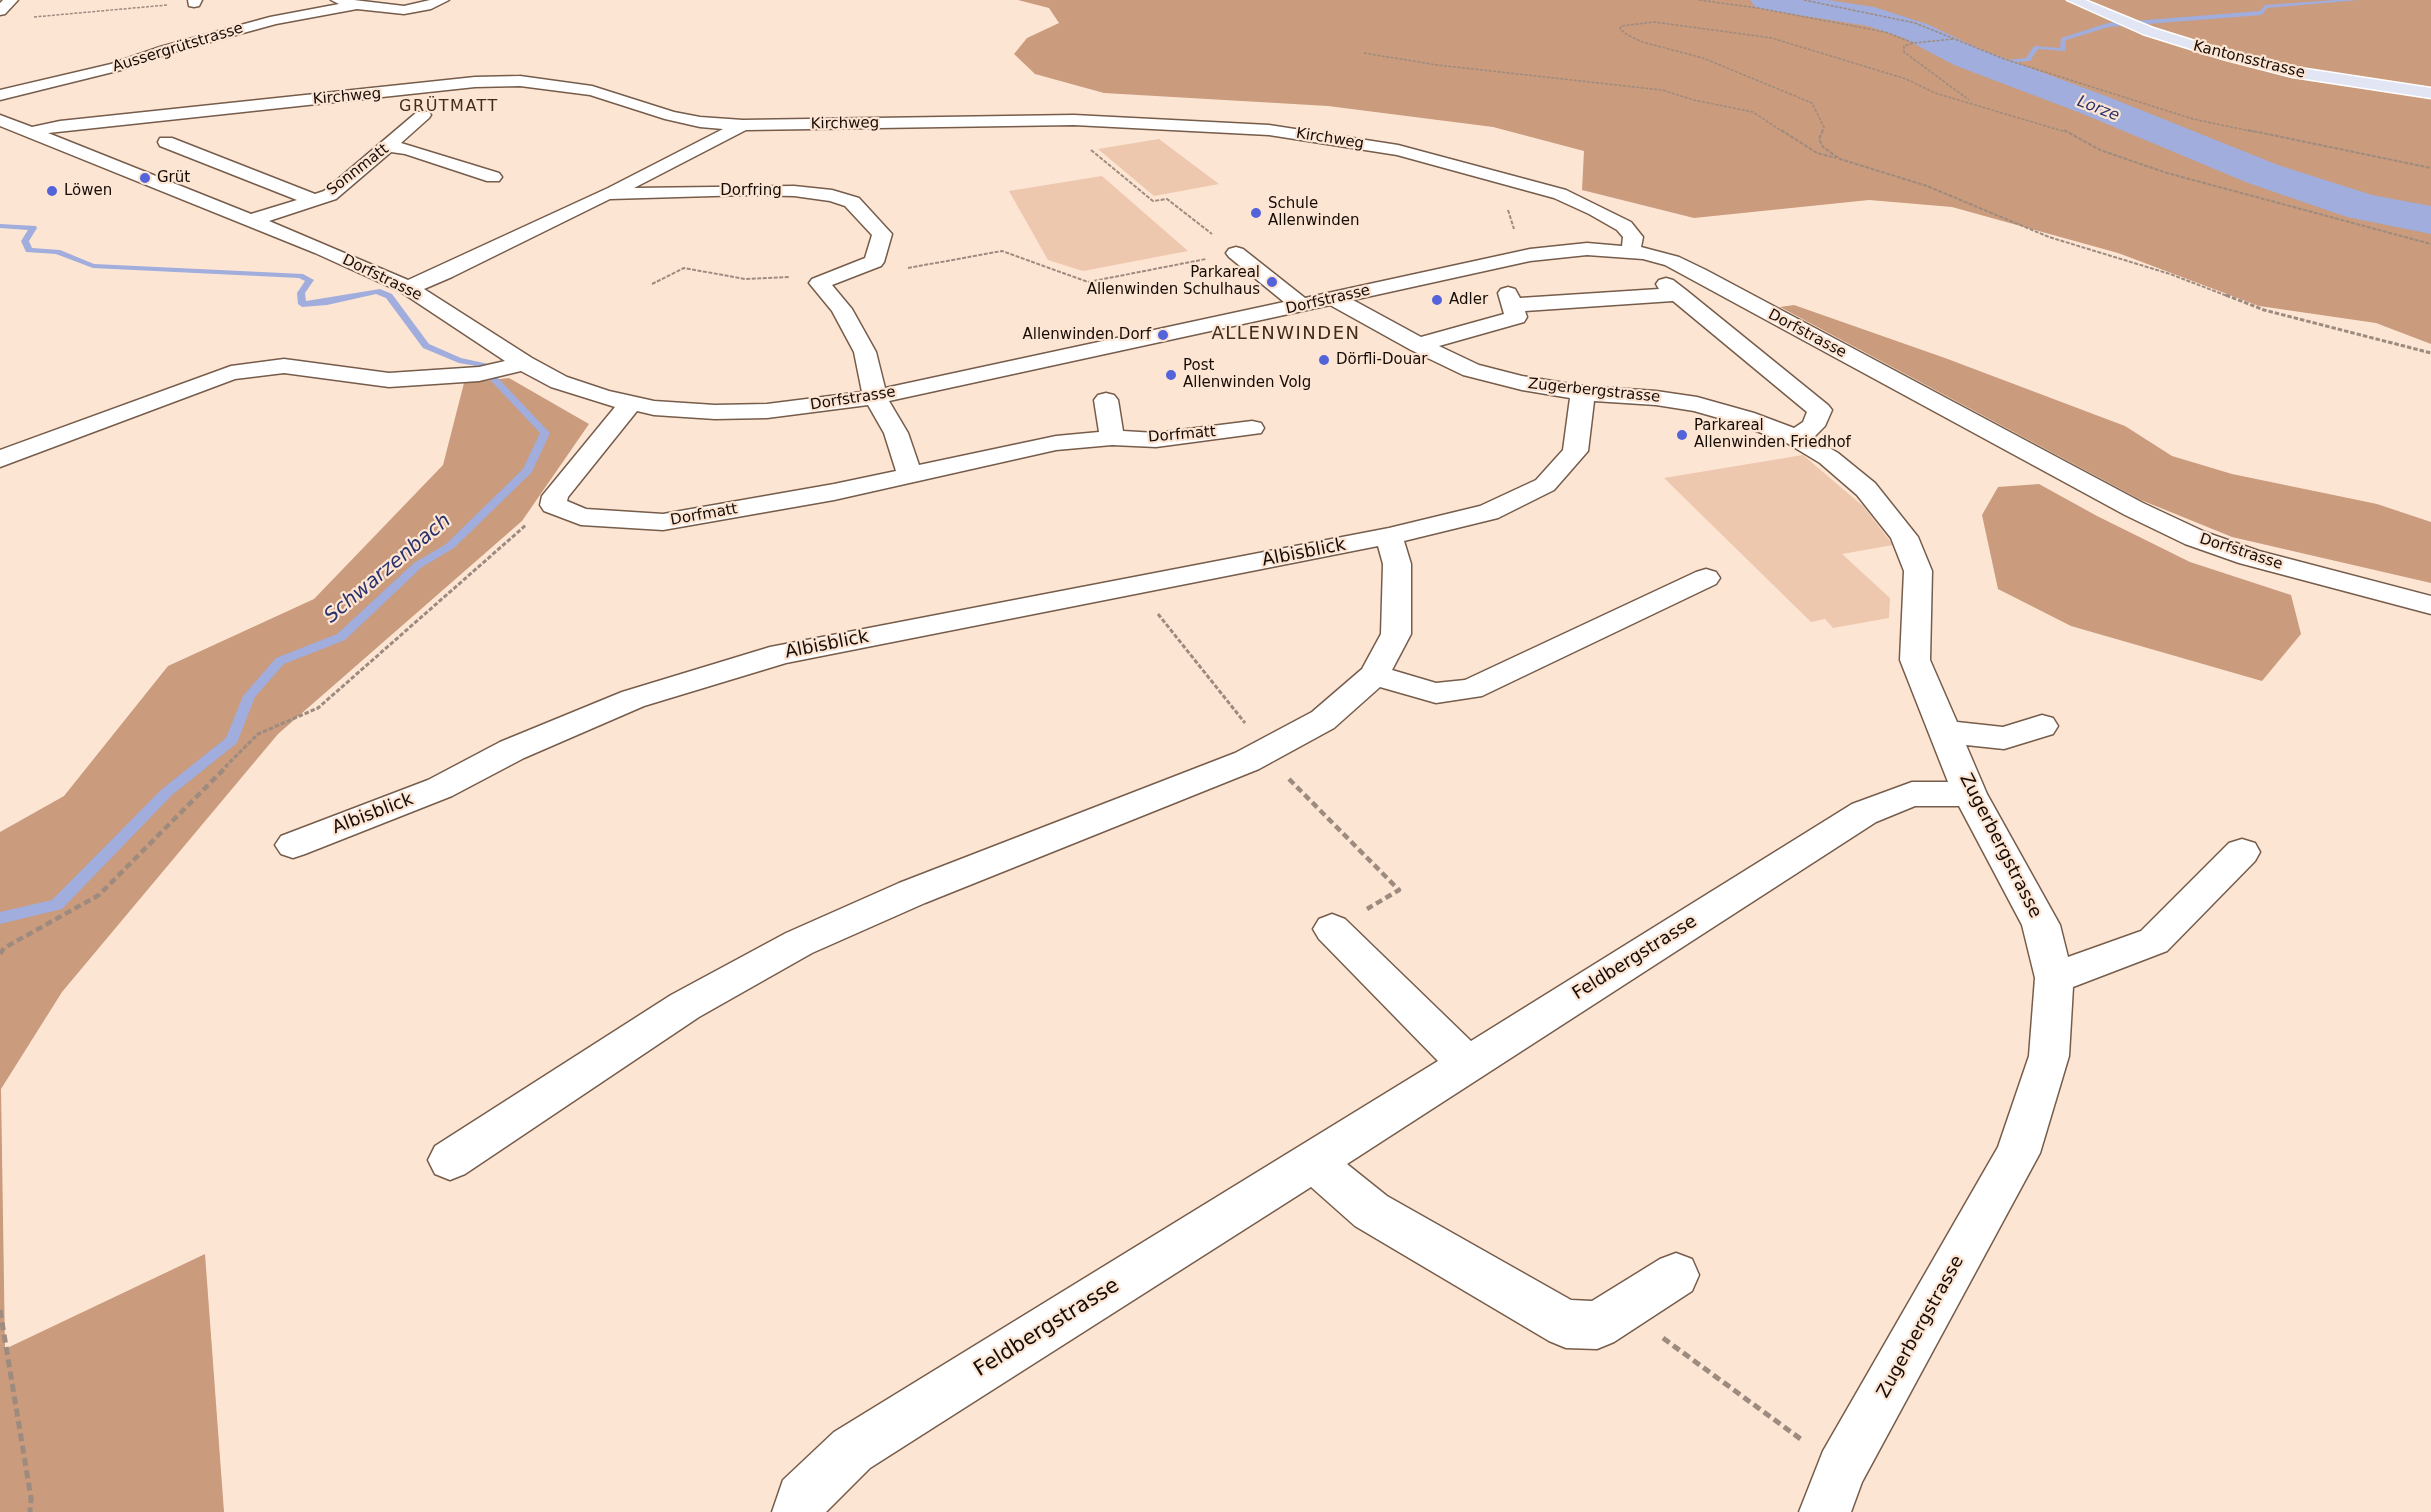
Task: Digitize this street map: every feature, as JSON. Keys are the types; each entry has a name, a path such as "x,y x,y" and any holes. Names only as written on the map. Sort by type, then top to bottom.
{"main road":[{"name":"Kantonsstrasse","path":"2074,0 2179,42 2293,72 2431,93"}],"street":[{"path":"0,11 11,0"},
{"path":"338,0 357,5 404,10 442,0"},
{"name":"Aussergrütstrasse","path":"0,95 116,67 165,50 275,20 357,5"},
{"name":"Kirchweg","path":"30,132 60,126 475,82 520,81 592,91 671,116 743,125 1074,120 1269,130 1398,150 1560,194 1624,226 1633,237 1631,251"},
{"name":"Sonnmatt","path":"249,221 330,195 423,115"},
{"name":"Dorfstrasse","path":"0,120 322,249 408,288 524,363 559,382 603,397 654,408 715,412 756,411 800,408 875,397 1530,255 1587,249 1631,251 1672,261 1699,274 2134,509 2195,538 2249,557 2431,605"},
{"path":"607,194 743,125"},
{"path":"166,142 314,200"},
{"path":"388,146 408,149 493,177"},
{"name":"Dorfring","path":"408,288 445,273 607,194 747,190 794,191 832,196 852,202 882,234 874,262"},
{"path":"1236,253 1302,306"},
{"path":"874,262 819,283 841,309 865,352 875,397 896,434 910,476"},
{"path":"1419,345 1516,317 1504,281"},
{"path":"1512,305 1672,289 1820,410 1813,426 1796,438"},
{"name":"Zugerbergstrasse","path":"1334,298 1419,345 1471,370 1522,383 1583,393 1656,398 1697,404 1744,418 1796,438 1829,458 1866,489 1904,537 1918,571 1915,660 1970,794 2041,925 2054,978 2049,1056 2018,1153 1842,1469 1825,1512"},
{"path":"0,459 231,374 284,366 389,380 479,374 524,363"},
{"name":"Albisblick","path":"293,845 440,788 512,750 644,695 781,654 1389,536 1489,512 1545,485 1575,451 1583,393"},
{"path":"1106,400 1112,438"},
{"path":"553,505 555,496 631,403"},
{"name":"Dorfmatt","path":"553,505 581,517 663,522 910,476 1056,443 1112,438 1156,440 1252,428"},
{"path":"450,1160 685,1006 799,943 912,893 1236,765 1323,720 1374,675 1396,634 1397,564 1389,536"},
{"path":"1374,675 1436,693 1471,689 1706,578"},
{"path":"1945,732 2004,738 2042,726"},
{"name":"Feldbergstrasse","path":"798,1512 802,1499 852,1450 1313,1162 1864,813 1912,794 1970,794"},
{"path":"2054,978 2154,941 2242,852"},
{"path":"1332,928 1468,1064"},
{"path":"1313,1162 1371,1211 1566,1324 1597,1325 1676,1275"}],"path":[{"path":"1699,0 1758,8 1885,32 1914,44"},
{"path":"1804,0 1916,23 2004,59 2193,119 2431,168"},
{"path":"34,17 194,2"},
{"path":"1840,159 1823,147 1819,139 1824,127 1812,103 1703,58 1642,42 1626,34 1620,29 1621,26 1654,22 1759,35 1906,79 1923,89 2061,129 2100,150 2167,173 2431,244"},
{"path":"1953,39 1904,46 1904,52 1973,102"},
{"path":"1364,53 1437,65 1662,90 1695,100 1754,111 1810,150 1862,164 1927,186 2049,237 2170,274 2264,310 2431,353"},
{"path":"1085,145 1153,201 1167,199 1236,253"},
{"path":"1530,255 1516,238 1507,207 1510,198 1533,187"},
{"path":"874,262 904,269 1002,251 1088,282 1236,253"},
{"path":"652,284 684,268 745,279 790,277 819,283"},
{"path":"0,954 4,948 99,895 258,734 318,708 535,517 553,505"},
{"path":"1135,585 1267,750"},
{"path":"1296,787 1398,890"},
{"path":"1623,1308 1842,1469"},
{"path":"0,1310 31,1498 30,1512"}],"shaded area":[{"path":"1018,0 2431,0 2431,344 2376,323 2259,306 2118,253 1952,207 1869,200 1694,218 1582,190 1584,151 1493,127 1328,106 1104,93 1035,74 1014,54 1027,38 1059,23 1049,8"},
{"path":"1159,139 1219,184 1154,196 1098,149"},
{"path":"1102,176 1188,251 1083,271 1048,260 1009,191"},
{"path":"1794,305 1945,358 2125,426 2172,456 2232,474 2377,504 2431,522 2431,583 2232,537 2141,500 1780,307"},
{"path":"509,378 589,424 522,521 278,734 62,992 1,1089 5,1349 205,1254 224,1512 0,1512 0,832 64,796 168,666 314,599 443,465 464,383"},
{"path":"1803,455 1863,506 1893,545 1842,554 1890,598 1889,618 1833,628 1825,619 1811,622 1664,478"},
{"path":"2039,484 2097,516 2190,562 2291,595 2301,634 2262,681 2071,626 1998,589 1982,515 1998,487"}],"waterway":[{"name":"Lorze","path":"1766,0 1874,17 1915,31 1967,57 2097,106 2263,174 2363,207 2431,220"},
{"path":"1981,63 2028,60 2036,47 2063,50 2063,39 2108,25 2262,13 2265,7 2356,0"},
{"name":"Schwarzenbach","path":"0,226 33,228 25,241 29,250 57,252 93,266 300,276 310,280 301,293 302,304 327,302 377,291 389,296 426,346 459,360 488,365"},
{"name":"Schwarzenbach","path":"0,918 57,905 167,792 232,740 249,696 280,661 341,637 418,565 450,546 528,470 545,433 495,380"}],"place":[{"name":"Grüt","path":"145,178"},
{"name":"Löwen","path":"52,191"},
{"name":"Schule Allenwinden","path":"1256,213"},
{"name":"Parkareal Allenwinden Schulhaus","path":"1272,282"},
{"name":"Adler","path":"1437,300"},
{"name":"Allenwinden Dorf","path":"1163,335"},
{"name":"Dörfli-Douar","path":"1324,360"},
{"name":"Post Allenwinden Volg","path":"1171,375"},
{"name":"Parkareal Allenwinden Friedhof","path":"1682,435"}],"district":[{"name":"GRÜTMATT","path":"449,107"},
{"name":"ALLENWINDEN","path":"1286,334"}]}
